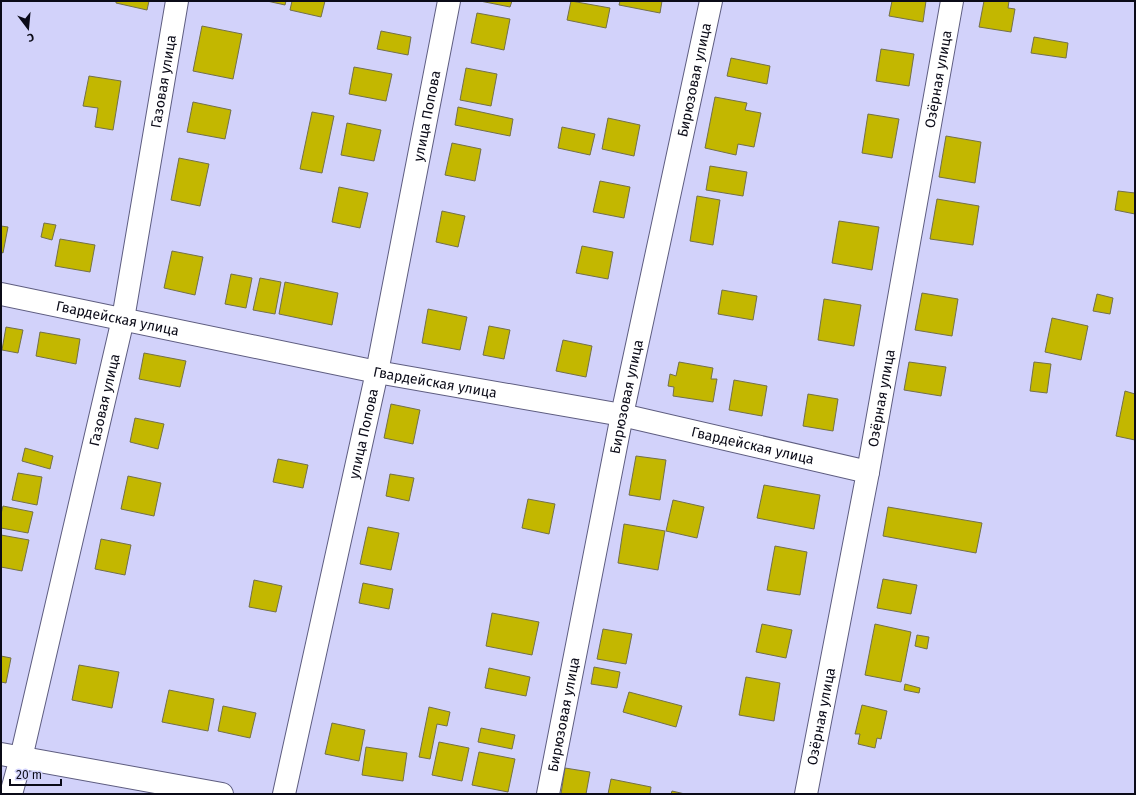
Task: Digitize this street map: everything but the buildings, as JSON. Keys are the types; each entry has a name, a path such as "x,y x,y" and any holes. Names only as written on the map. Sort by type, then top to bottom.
{"street":[{"name":"Газовая улица","path":"11,794 11,756 123,319 177,1"},
{"name":"улица Попова","path":"284,794 377,372 449,1"},
{"name":"Бирюзовая улица","path":"548,794 622,415 711,1"},
{"name":"Озёрная улица","path":"806,794 868,472 952,1"},
{"name":"Гвардейская улица","path":"1,294 377,372 622,415 868,472"},
{"path":"11,756 222,794"}]}
